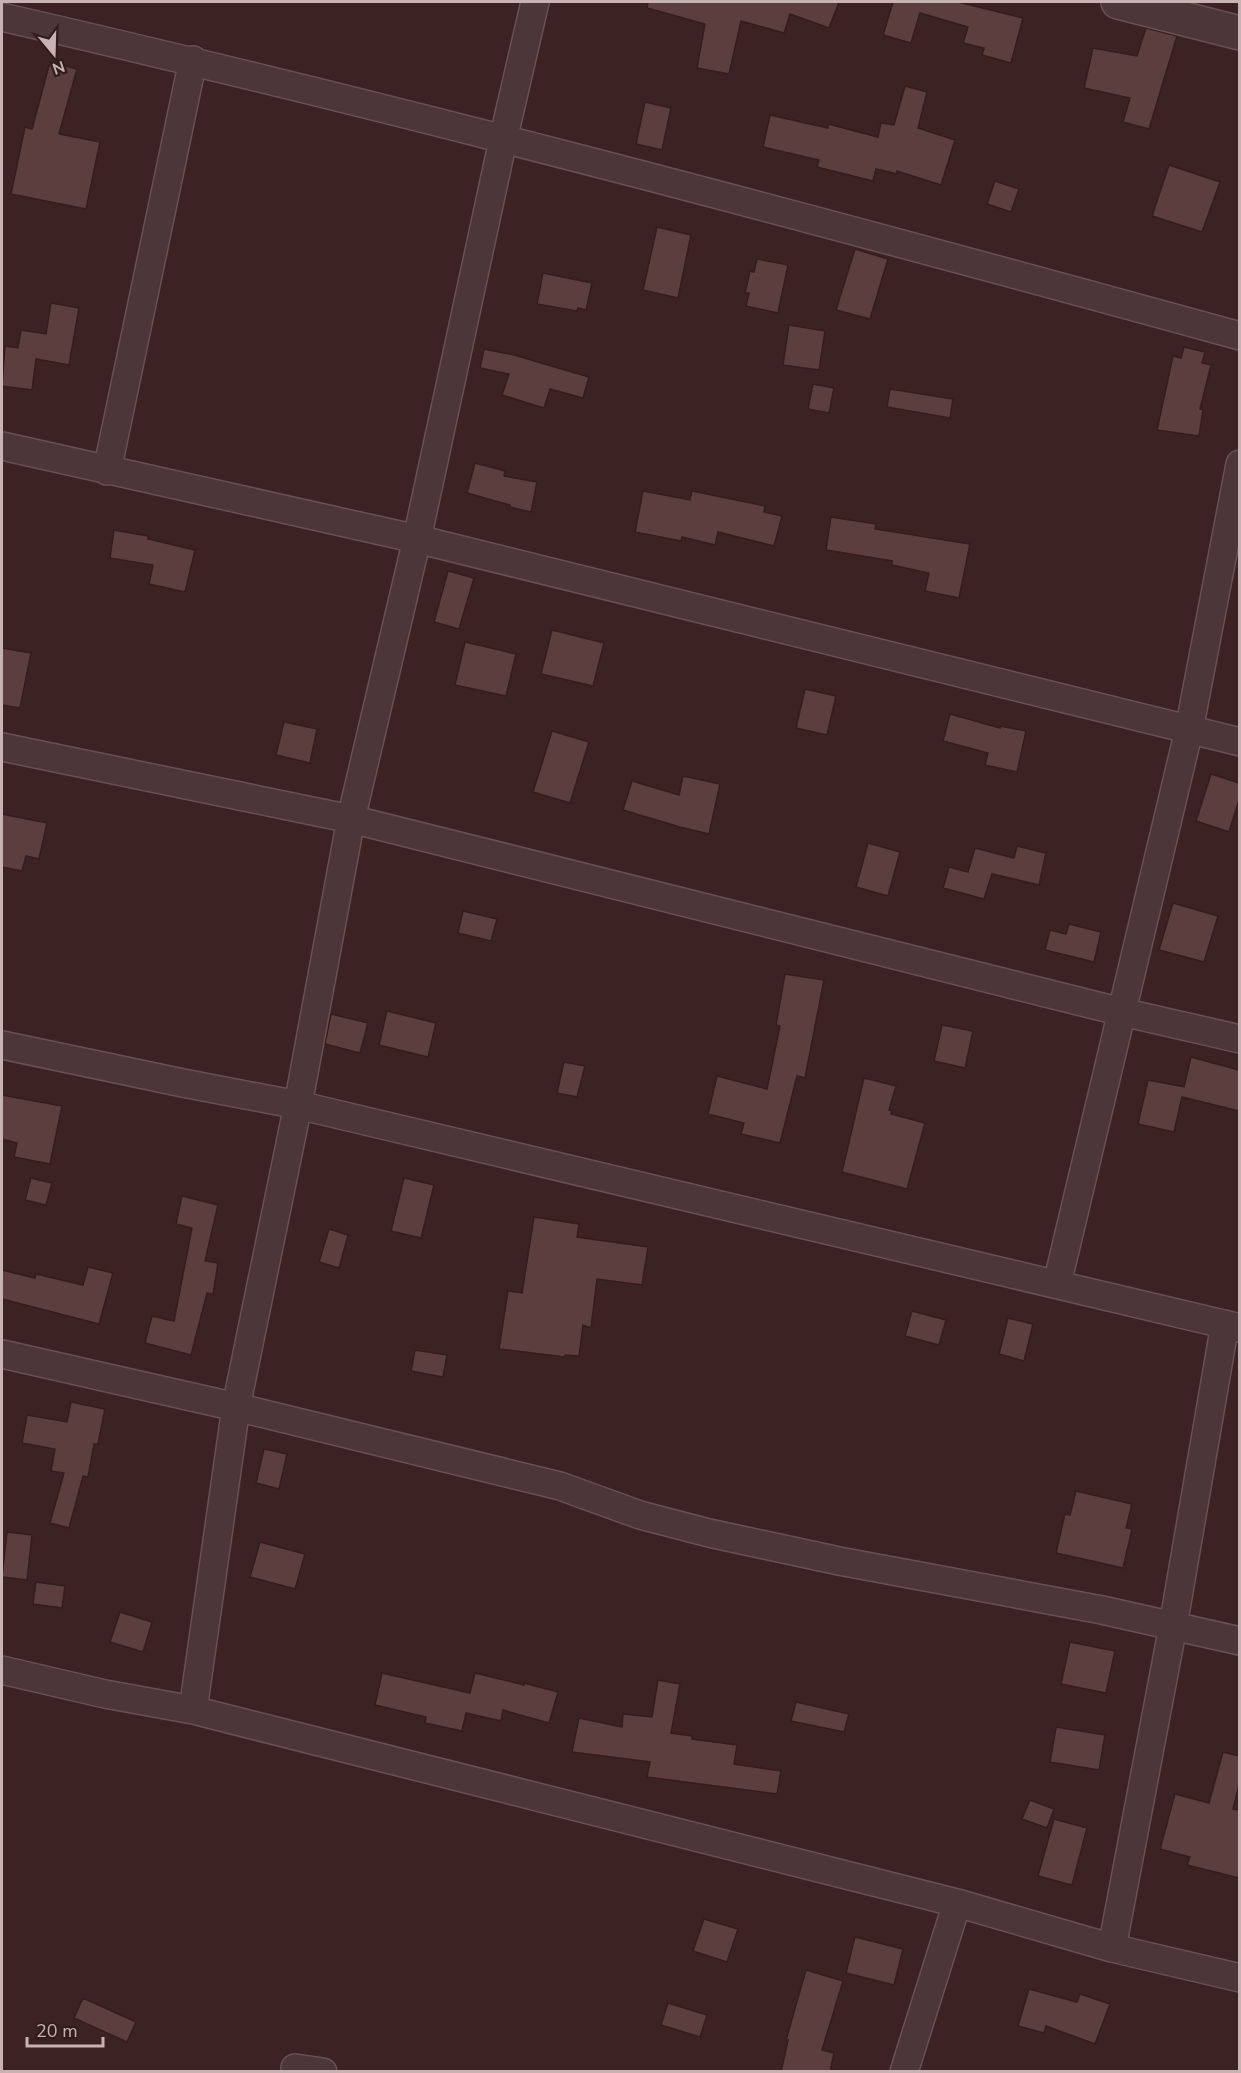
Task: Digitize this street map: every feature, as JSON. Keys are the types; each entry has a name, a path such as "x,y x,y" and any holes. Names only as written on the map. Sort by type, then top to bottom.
{"street":[{"path":"193,1710 236,1407 298,1105 351,819 417,539 535,2"},
{"path":"1118,2 1239,33"},
{"path":"2,16 193,60 886,239 1239,336"},
{"path":"107,471 193,60"},
{"path":"2,446 417,539 1239,742"},
{"path":"1057,1284 1189,730 1239,464"},
{"path":"2,747 351,819 1122,1012 1239,1039"},
{"path":"2,1045 298,1105 1232,1326 1112,1948"},
{"path":"2,1354 236,1407 560,1486 640,1515 709,1533 839,1561 1102,1610 1239,1641"},
{"path":"2,1670 105,1694 193,1710 957,1903 1112,1948 1239,1978"},
{"path":"904,2072 957,1903"},
{"path":"295,2068 323,2072"}],"building":[{"path":"648,2 839,2 829,28 790,14 784,33 741,21 729,74 697,68 705,24 647,8"},
{"path":"893,2 958,2 1023,18 1011,63 982,55 984,48 963,43 968,27 920,13 911,43 883,35"},
{"path":"1146,28 1177,36 1149,129 1123,122 1130,98 1084,88 1093,48 1137,56"},
{"path":"50,62 77,69 59,134 100,142 86,209 11,194 25,127 32,129"},
{"path":"905,86 927,92 918,128 955,140 941,185 897,171 897,174 876,169 873,181 817,167 819,160 763,147 770,115 828,128 828,124 878,137 881,123 894,125"},
{"path":"645,102 671,108 662,150 636,144"},
{"path":"1169,165 1220,182 1202,232 1152,216"},
{"path":"995,181 1019,189 1011,212 987,204"},
{"path":"657,227 691,235 678,298 643,290"},
{"path":"855,249 888,259 870,319 836,310"},
{"path":"757,259 788,265 778,313 746,306 749,293 745,293 750,271 754,272"},
{"path":"543,273 592,283 586,310 578,308 577,311 537,304"},
{"path":"51,303 79,308 69,365 36,359 32,390 2,386 5,346 18,348 21,330 46,334"},
{"path":"789,325 825,331 819,370 783,365"},
{"path":"1184,347 1205,352 1202,363 1211,365 1200,409 1203,410 1199,436 1157,430 1173,356 1181,358"},
{"path":"484,349 514,355 589,377 583,398 550,389 544,408 502,395 509,374 480,368"},
{"path":"813,384 834,388 829,413 808,409"},
{"path":"890,389 953,399 950,418 887,407"},
{"path":"475,463 505,471 504,476 537,482 531,512 467,493"},
{"path":"643,491 690,500 692,491 765,506 764,512 782,516 774,546 718,532 715,545 682,537 681,541 635,532"},
{"path":"831,517 876,524 875,529 970,544 959,598 925,591 929,573 892,565 892,561 826,550"},
{"path":"114,530 148,536 148,539 195,550 185,592 149,584 153,565 110,558"},
{"path":"448,571 474,578 459,629 434,622"},
{"path":"552,630 604,643 593,686 541,674"},
{"path":"465,642 516,654 506,696 455,685"},
{"path":"2,648 31,653 20,708 2,705"},
{"path":"805,689 836,696 827,735 796,728"},
{"path":"950,714 1000,728 1000,726 1026,731 1017,772 985,765 988,753 943,741"},
{"path":"284,722 317,729 310,763 276,755"},
{"path":"552,731 589,742 570,803 533,792"},
{"path":"1211,774 1239,783 1239,800 1229,832 1196,821"},
{"path":"683,776 720,784 709,834 623,810 632,781 679,795"},
{"path":"2,814 47,823 39,859 26,856 22,871 2,867"},
{"path":"868,843 900,852 888,896 856,887"},
{"path":"1017,846 1046,853 1039,885 992,874 984,899 943,888 949,867 968,872 975,848 1014,858"},
{"path":"1173,903 1218,916 1204,962 1159,950"},
{"path":"463,911 497,919 491,941 458,933"},
{"path":"1069,924 1101,932 1094,962 1045,950 1050,930 1066,934"},
{"path":"785,974 824,980 805,1078 797,1076 780,1143 741,1134 744,1123 708,1114 717,1076 767,1089 780,1026 776,1025"},
{"path":"387,1011 436,1023 428,1057 379,1045"},
{"path":"331,1014 368,1023 360,1053 325,1044"},
{"path":"942,1025 973,1031 965,1068 934,1061"},
{"path":"1191,1057 1239,1070 1239,1111 1182,1097 1174,1132 1138,1124 1148,1080 1184,1087"},
{"path":"564,1062 585,1066 577,1097 557,1093"},
{"path":"864,1078 896,1086 889,1110 892,1111 891,1114 925,1123 907,1189 842,1172"},
{"path":"2,1095 62,1106 50,1164 14,1157 17,1143 2,1139"},
{"path":"31,1178 52,1183 46,1205 25,1200"},
{"path":"404,1178 434,1185 421,1238 391,1231"},
{"path":"182,1196 218,1205 205,1261 218,1263 213,1294 207,1293 191,1355 145,1343 152,1316 174,1321 192,1228 176,1224"},
{"path":"534,1217 579,1224 577,1237 648,1247 642,1285 597,1279 591,1328 583,1325 579,1356 565,1355 565,1357 499,1349 508,1291 522,1293"},
{"path":"329,1229 348,1235 339,1268 319,1262"},
{"path":"88,1267 113,1273 99,1324 2,1299 2,1270 35,1278 36,1274 83,1285"},
{"path":"912,1311 946,1320 939,1345 905,1336"},
{"path":"1008,1318 1033,1324 1024,1361 999,1354"},
{"path":"415,1350 447,1355 443,1377 411,1371"},
{"path":"71,1402 105,1409 98,1444 94,1444 88,1477 83,1476 69,1528 50,1523 64,1473 51,1471 55,1449 22,1443 27,1415 67,1422"},
{"path":"264,1449 287,1454 279,1489 256,1483"},
{"path":"1076,1491 1132,1504 1126,1528 1132,1529 1123,1568 1056,1553 1065,1514 1070,1515"},
{"path":"7,1532 32,1535 27,1580 2,1577"},
{"path":"260,1542 305,1554 295,1589 250,1577"},
{"path":"36,1582 65,1586 62,1608 33,1604"},
{"path":"120,1612 152,1622 143,1652 110,1642"},
{"path":"1070,1642 1115,1651 1106,1693 1061,1684"},
{"path":"382,1673 470,1693 475,1673 558,1692 549,1723 503,1710 501,1721 466,1713 462,1731 425,1723 426,1717 375,1705"},
{"path":"658,1680 680,1684 671,1733 692,1736 692,1739 737,1745 734,1764 781,1771 777,1794 647,1777 650,1762 572,1752 579,1718 622,1727 623,1714 652,1717"},
{"path":"796,1702 849,1714 844,1732 791,1721"},
{"path":"1056,1727 1105,1735 1099,1770 1050,1762"},
{"path":"1223,1752 1239,1756 1239,1785 1233,1809 1239,1810 1239,1878 1187,1865 1190,1857 1160,1849 1175,1794 1209,1803"},
{"path":"1030,1800 1054,1809 1047,1828 1022,1819"},
{"path":"1054,1819 1087,1828 1072,1885 1038,1876"},
{"path":"704,1919 738,1929 727,1962 693,1951"},
{"path":"855,1937 903,1949 894,1985 846,1973"},
{"path":"806,1970 843,1981 822,2050 834,2053 830,2072 781,2072 788,2040 786,2040"},
{"path":"1029,1989 1077,2002 1080,1994 1110,2004 1095,2044 1046,2026 1044,2033 1018,2026"},
{"path":"83,1998 136,2022 127,2042 74,2018"},
{"path":"668,2003 707,2015 700,2037 661,2025"}]}
